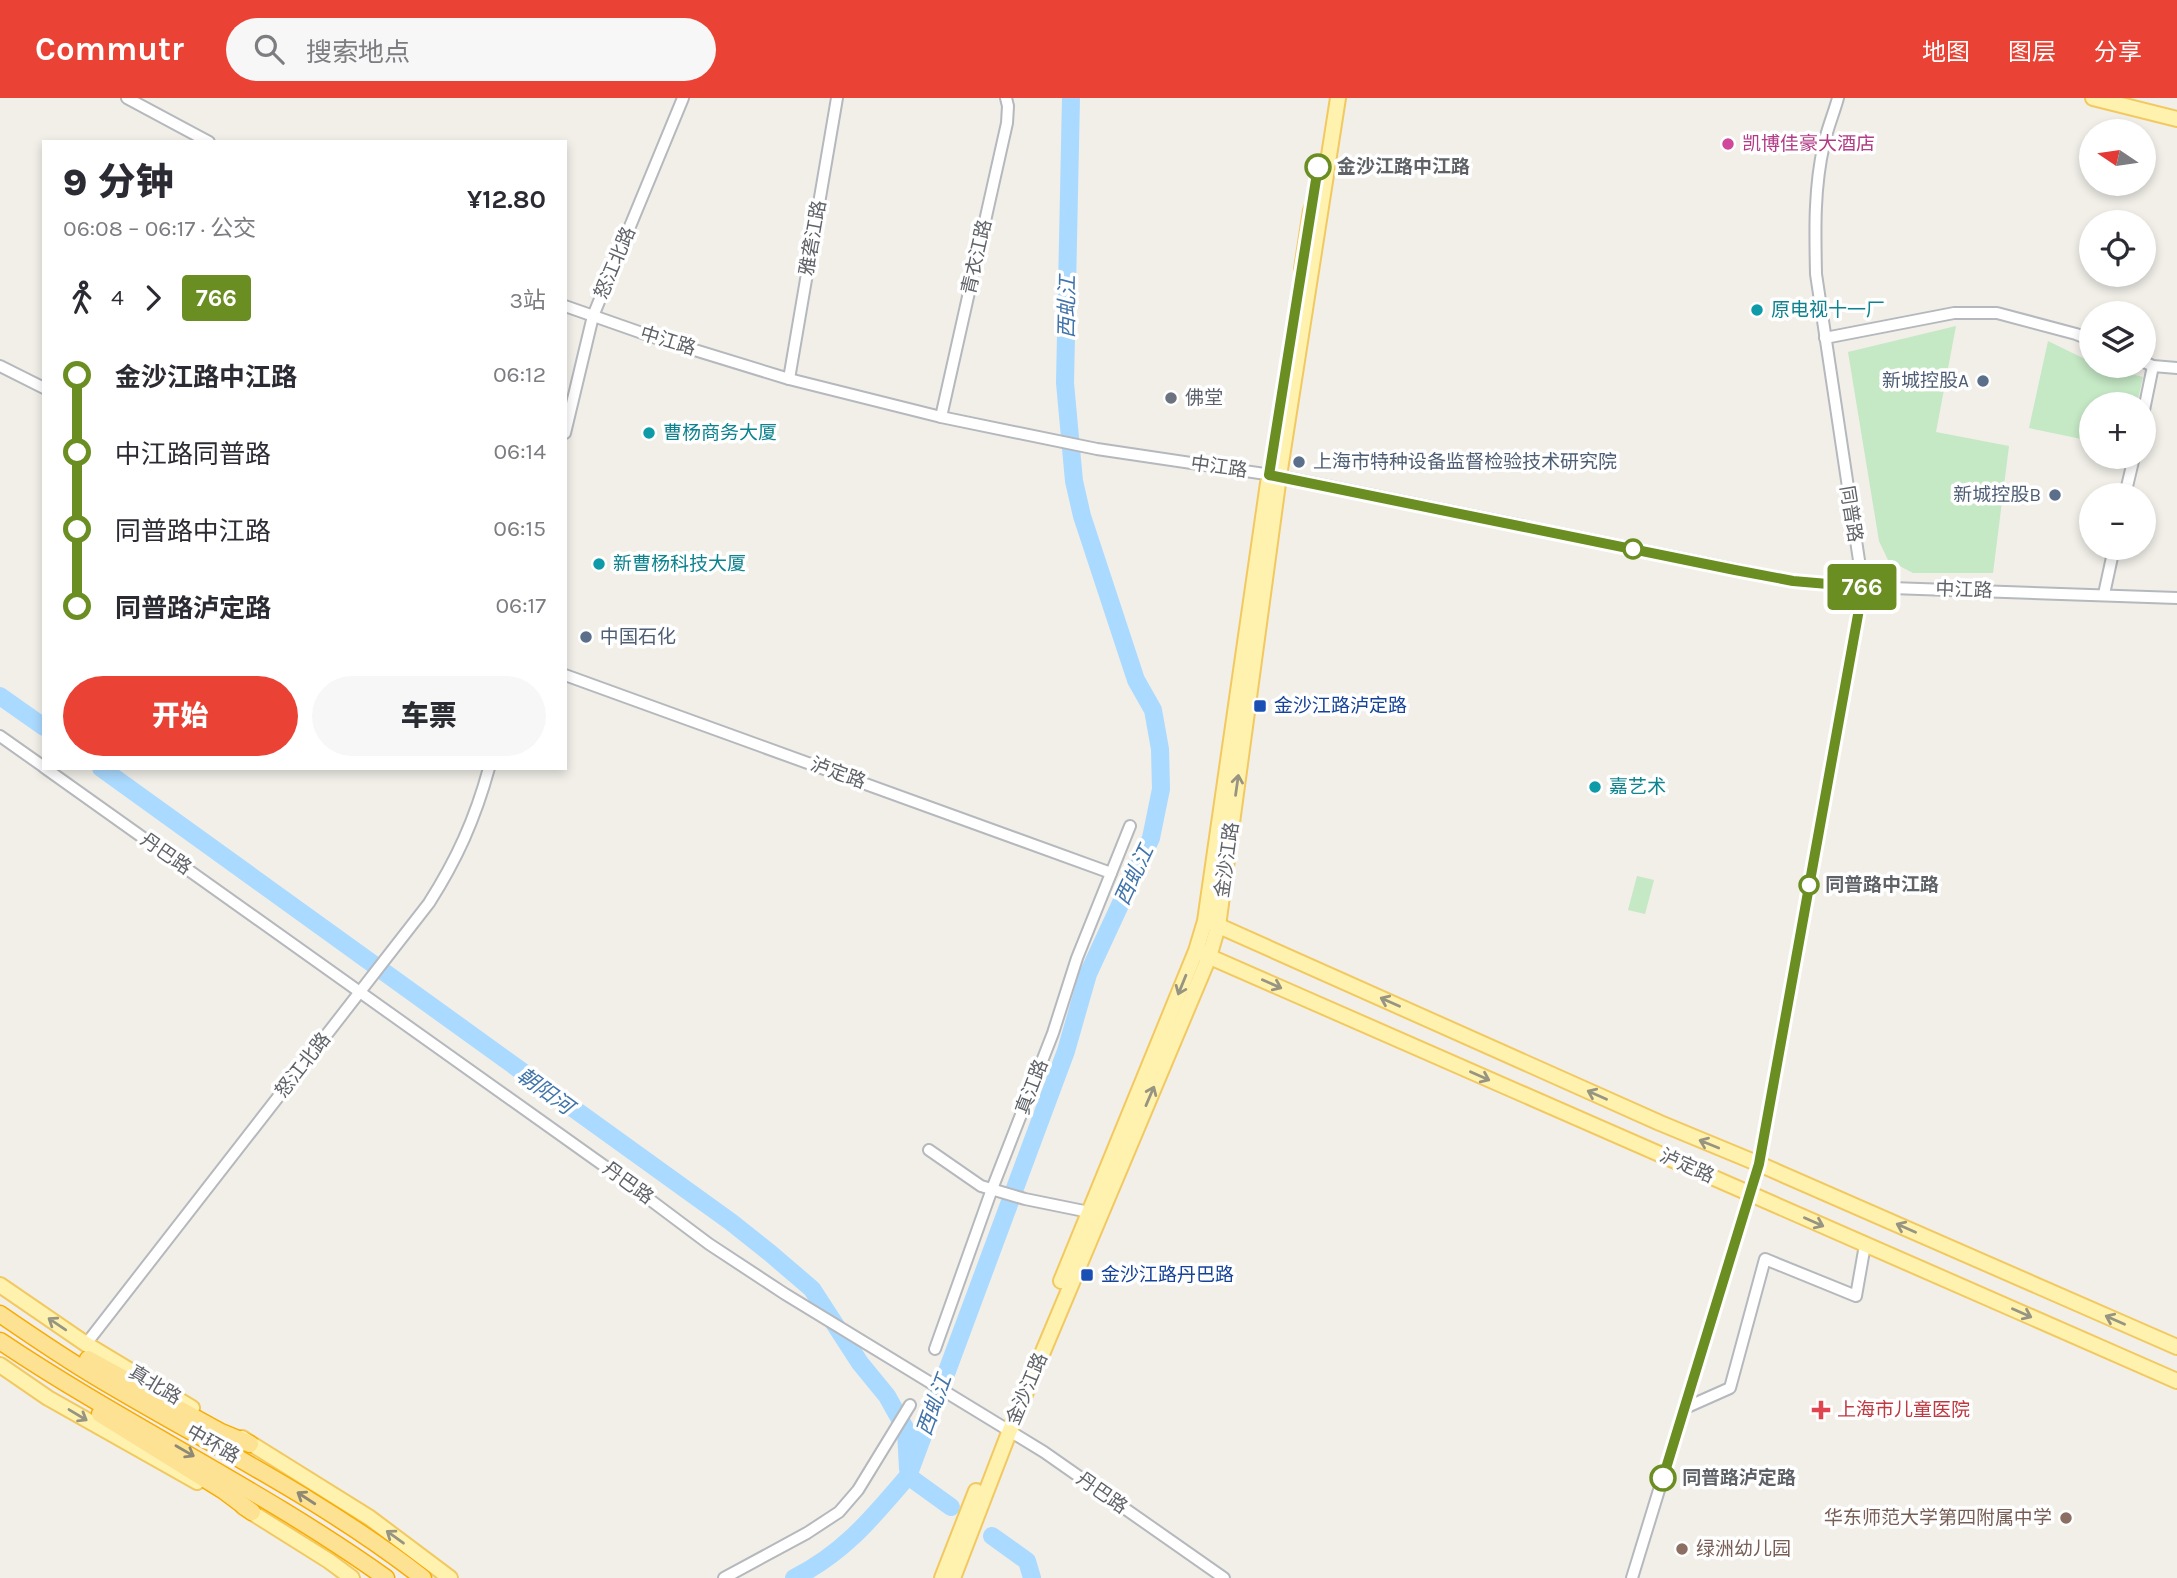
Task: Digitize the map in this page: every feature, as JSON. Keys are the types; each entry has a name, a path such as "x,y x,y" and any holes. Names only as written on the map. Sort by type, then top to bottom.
{"highway":[{"path":"0,1306 105,1369 221,1432 250,1444"},
{"name":"中环路","path":"0,1314 99,1379 295,1491 423,1578"},
{"name":"中环路","path":"0,1341 284,1510 386,1578"},
{"path":"26,1358 90,1408 224,1491 252,1512"}],"main road":[{"name":"金沙江路","path":"942,1578 1203,954 1212,923 1329,98"},
{"name":"金沙江路","path":"1274,476 1338,98"},
{"path":"2093,98 2177,119"},
{"name":"泸定路","path":"1212,923 1660,1123 2177,1347"},
{"name":"金沙江路","path":"953,1578 1006,1428 1089,1212 1203,954"},
{"name":"泸定路","path":"1203,954 2177,1381"},
{"name":"真北路","path":"0,1285 86,1344 370,1518 450,1578"},
{"path":"0,1365 92,1423 252,1512 352,1578"}],"street":[{"path":"127,98 205,140"},
{"name":"怒江北路","path":"567,425 593,316 683,98"},
{"name":"雅砻江路","path":"789,379 837,98"},
{"name":"青衣江路","path":"941,416 1007,123 1006,98"},
{"name":"同普路","path":"1632,1578 1759,1164 1863,587 1816,274 1816,196 1824,144 1838,98"},
{"name":"中江路","path":"567,307 789,379 941,416 1097,450 1274,476 1793,581 1863,587 2177,598"},
{"path":"1825,338 1954,313 1997,313 2079,335"},
{"path":"2156,365 2177,368"},
{"path":"0,366 42,387"},
{"path":"2104,594 2111,560"},
{"name":"泸定路","path":"567,676 1111,873"},
{"name":"丹巴路","path":"0,736 42,766"},
{"name":"丹巴路","path":"48,770 617,1175 709,1244 785,1294 1044,1452 1224,1578"},
{"name":"怒江北路","path":"86,1344 429,903 448,874 474,817 488,770"},
{"name":"真江路","path":"935,1349 1053,1033 1077,958 1130,826"},
{"path":"929,1150 981,1186 1025,1199 1089,1212"},
{"path":"1685,1408 1730,1388 1765,1259 1856,1296 1865,1245"},
{"path":"724,1578 807,1533 839,1512 858,1490 910,1405"}],"green space":[{"path":"1956,326 1936,432 2009,446 1993,573 1913,573 1888,560 1879,541 1848,352"},
{"path":"2048,341 2079,356 2079,378 2143,378 2140,392 2079,392 2079,438 2029,428"},
{"path":"1637,876 1654,880 1645,914 1628,910"}],"waterway":[{"name":"西虬江","path":"794,1578 843,1546 908,1476 1066,1051 1088,974 1151,838 1161,789 1160,749 1153,710 1136,680 1082,516 1074,481 1065,383 1071,98"},
{"name":"朝阳河","path":"0,696 42,726"},
{"name":"朝阳河","path":"104,770 731,1222 812,1289 860,1363 887,1396 906,1430 908,1469"},
{"path":"908,1476 951,1507"},
{"path":"992,1536 1027,1561 1032,1578"}],"bus line":[{"name":"766","path":"1318,167 1269,475 1793,581 1863,587 1759,1164 1663,1478"}],"place":[{"name":"凯博佳豪大酒店","path":"1728,144"},
{"name":"金沙江路中江路","path":"1318,167"},
{"name":"原电视十一厂","path":"1757,310"},
{"name":"新城控股A","path":"1983,381"},
{"name":"佛堂","path":"1171,398"},
{"name":"曹杨商务大厦","path":"649,433"},
{"name":"上海市特种设备监督检验技术研究院","path":"1299,462"},
{"name":"新城控股B","path":"2055,495"},
{"name":"新曹杨科技大厦","path":"599,564"},
{"name":"中国石化","path":"586,637"},
{"name":"金沙江路泸定路","path":"1260,706"},
{"name":"嘉艺术","path":"1595,787"},
{"name":"同普路中江路","path":"1809,885"},
{"name":"金沙江路丹巴路","path":"1087,1275"},
{"name":"上海市儿童医院","path":"1821,1410"},
{"name":"同普路泸定路","path":"1663,1478"},
{"name":"华东师范大学第四附属中学","path":"2066,1518"},
{"name":"绿洲幼儿园","path":"1682,1549"}]}
